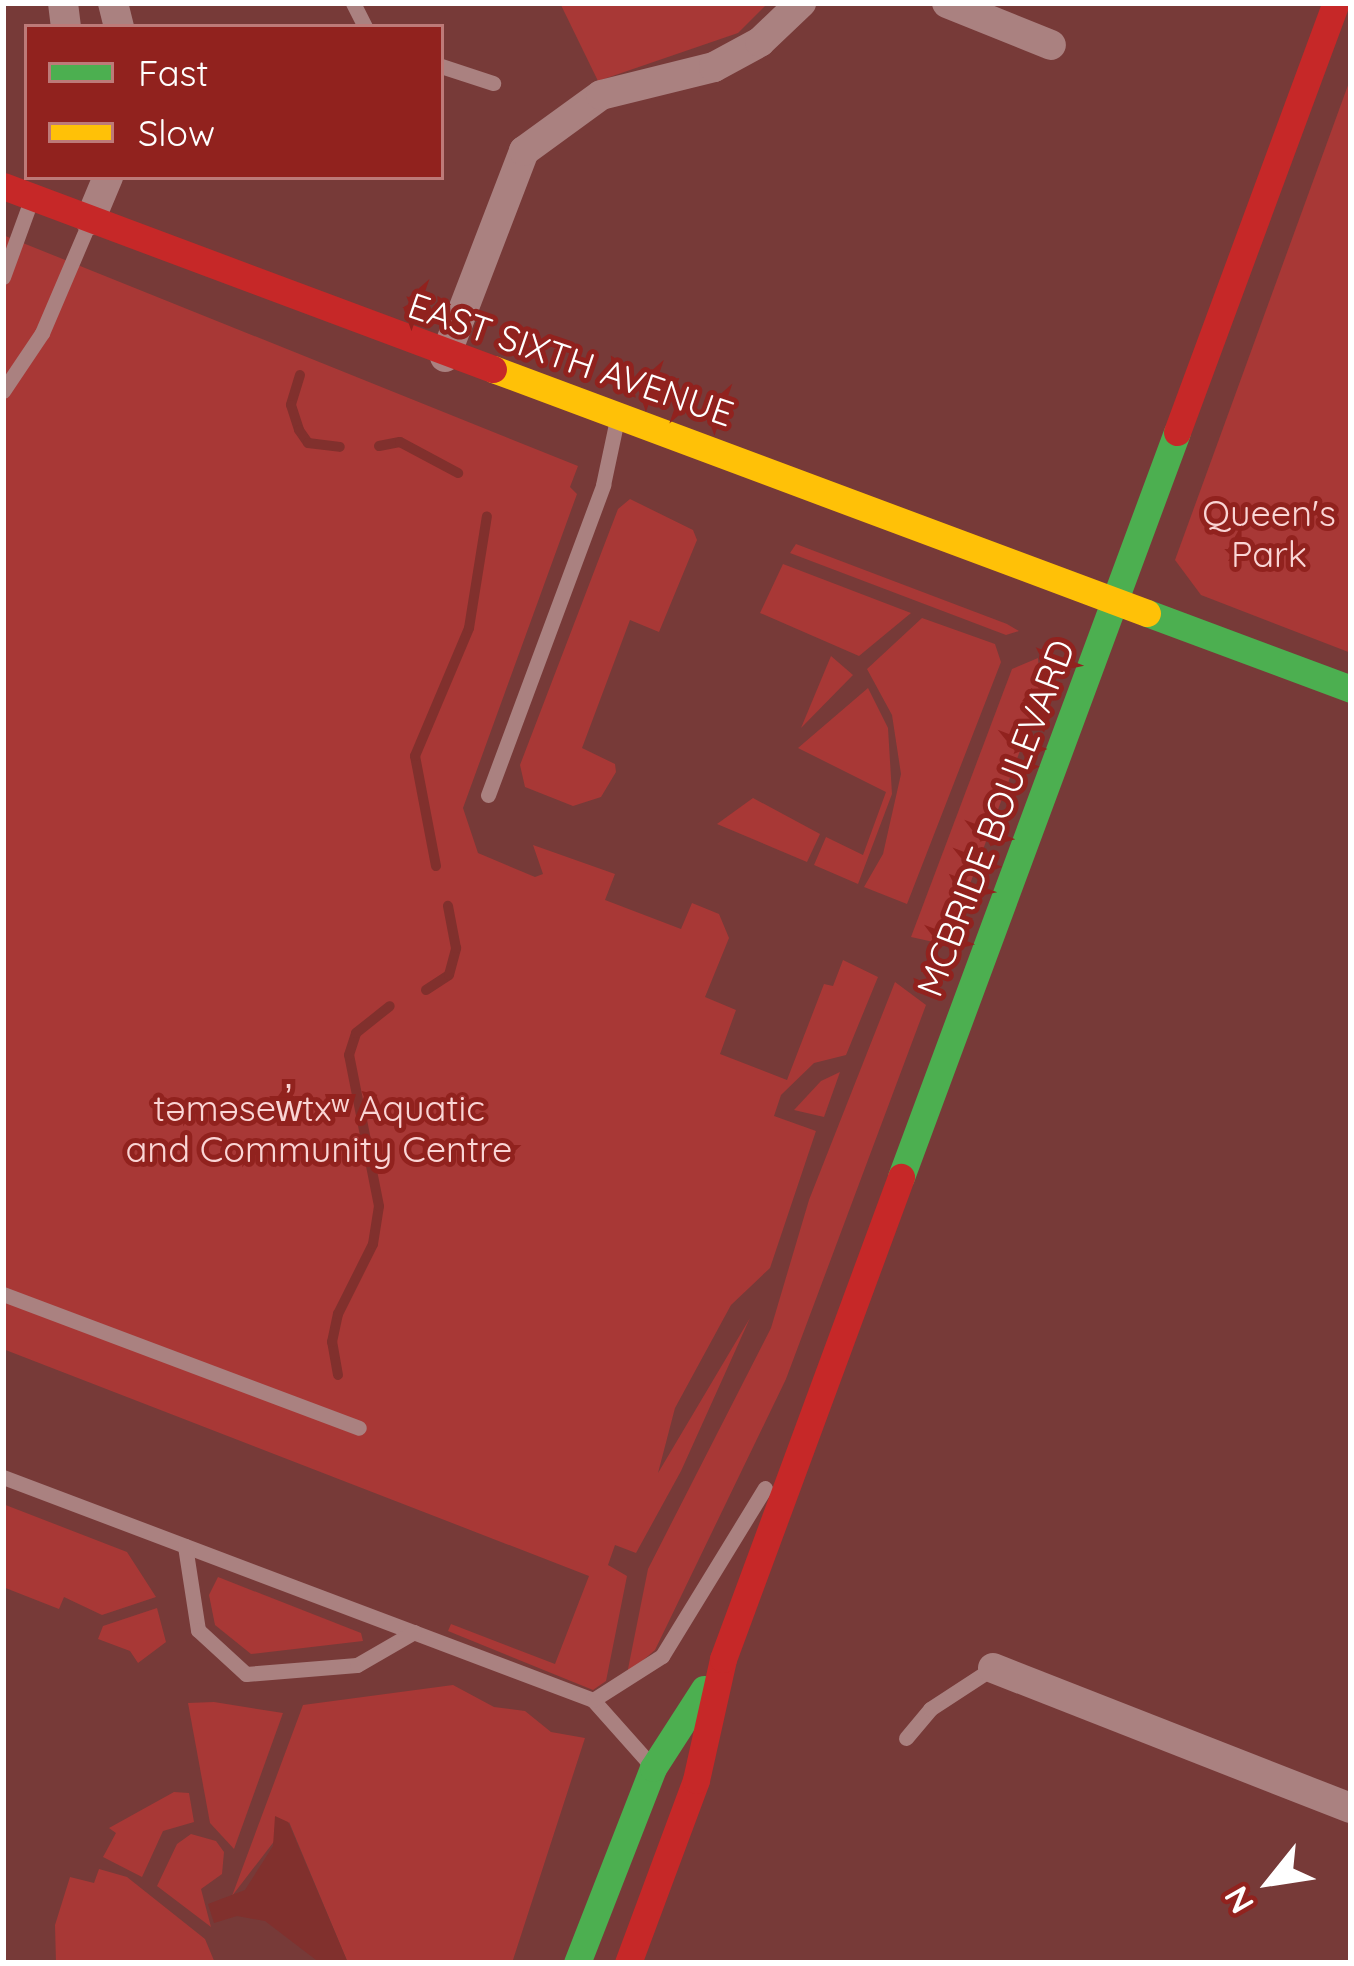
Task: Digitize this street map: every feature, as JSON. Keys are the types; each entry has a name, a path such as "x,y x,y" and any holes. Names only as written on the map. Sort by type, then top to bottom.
{"main road":[{"name":"MCBRIDE BOULEVARD","path":"628,1963 696,1780 722,1659 1336,3"},
{"name":"EAST SIXTH AVENUE","path":"24,187 90,220 445,357 619,412 1351,688"},
{"name":"MCBRIDE BOULEVARD","path":"577,1963 653,1768 722,1659"}],"street":[{"path":"445,357 524,151 601,95 730,59 801,3"},
{"path":"946,3 1051,45"},
{"path":"90,220 107,180"},
{"path":"993,1668 1351,1808"}],"lane":[{"path":"444,67 493,82"},
{"path":"3,277 24,187"},
{"path":"3,391 43,333 90,220"},
{"path":"488,796 603,485 619,412"},
{"path":"3,1294 359,1429"},
{"path":"593,1700 662,1656 818,1400"},
{"path":"3,1477 593,1700 653,1768"},
{"path":"185,1546 198,1630 246,1674 357,1665 414,1632"},
{"path":"905,1738 930,1709 993,1668"}],"green space":[{"path":"560,3 768,3 738,33 598,81"},
{"name":"Queen's Park","path":"1351,77 1351,653 1201,595 1175,560"},
{"name":"təməsew̓txʷ Aquatic and Community Centre","path":"3,235 578,466 570,487 577,494 463,808 478,853 535,877 543,874 533,845 615,874 605,900 681,929 692,903 719,914 729,938 705,997 736,1010 720,1054 787,1080 824,984 833,986 843,960 878,977 846,1055 814,1063 781,1095 774,1116 816,1131 770,1268 731,1305 675,1408 658,1473 750,1318 681,1471 636,1553 615,1545 608,1565 627,1576 606,1681 593,1690 448,1631 451,1624 555,1664 589,1576 3,1349"},
{"path":"630,499 693,530 697,540 659,632 630,620 582,748 615,764 616,772 601,797 573,806 525,787 520,765 618,509"},
{"path":"796,544 1019,631 1006,635 790,553"},
{"path":"783,564 911,613 859,656 760,613"},
{"path":"922,618 995,644 1001,662 907,904 864,887 883,854 901,774 892,715 867,669"},
{"path":"831,656 853,675 801,728"},
{"path":"1038,658 1041,695 952,932 938,943 911,937 1012,669"},
{"path":"868,688 888,728 892,794 858,884 814,865 826,837 863,855 886,792 798,748"},
{"path":"753,798 820,834 807,862 717,824"},
{"path":"895,982 926,1005 786,1379 655,1650 627,1674 648,1569 771,1328 809,1200"},
{"path":"840,1072 824,1117 794,1110 821,1081"},
{"path":"3,1504 127,1552 156,1597 102,1615 64,1597 59,1609 3,1587"},
{"path":"218,1577 361,1633 363,1641 251,1654 215,1625 209,1595"},
{"path":"157,1608 166,1642 138,1663 130,1651 98,1639 103,1626"},
{"path":"453,1685 494,1707 525,1711 551,1732 585,1738 512,1963 348,1963 289,1822 232,1896 303,1705"},
{"path":"214,1702 283,1713 234,1849 210,1823 188,1703"},
{"path":"174,1792 189,1793 194,1822 163,1831 142,1877 103,1857 116,1833 109,1828"},
{"path":"191,1834 216,1841 224,1852 222,1874 201,1889 211,1927 157,1886 177,1844"},
{"path":"99,1869 127,1877 205,1939 215,1963 56,1963 55,1925 70,1877 94,1883"}],"shaded area":[{"path":"275,1816 288,1822 348,1963 320,1963 265,1921 237,1916 214,1923 208,1904 245,1890 273,1846"}],"waterway":[{"path":"300,375 291,405 299,430 308,443 340,447"},
{"path":"379,446 400,442 458,473"},
{"path":"436,866 415,756 469,628 487,516"},
{"path":"426,990 449,975 456,948 448,906"},
{"path":"338,1375 332,1342 338,1314 373,1244 379,1206 349,1055 356,1033 390,1006"}],"traffic: fast":[{"path":"901,1177 1177,432"},
{"path":"1147,613 1351,689"},
{"path":"577,1963 653,1768 704,1689"}],"traffic: slow":[{"path":"493,369 1147,613"}],"traffic: jam":[{"path":"1177,432 1336,3"},
{"path":"3,186 493,369"},
{"path":"628,1963 696,1780 723,1659 901,1177"}]}
